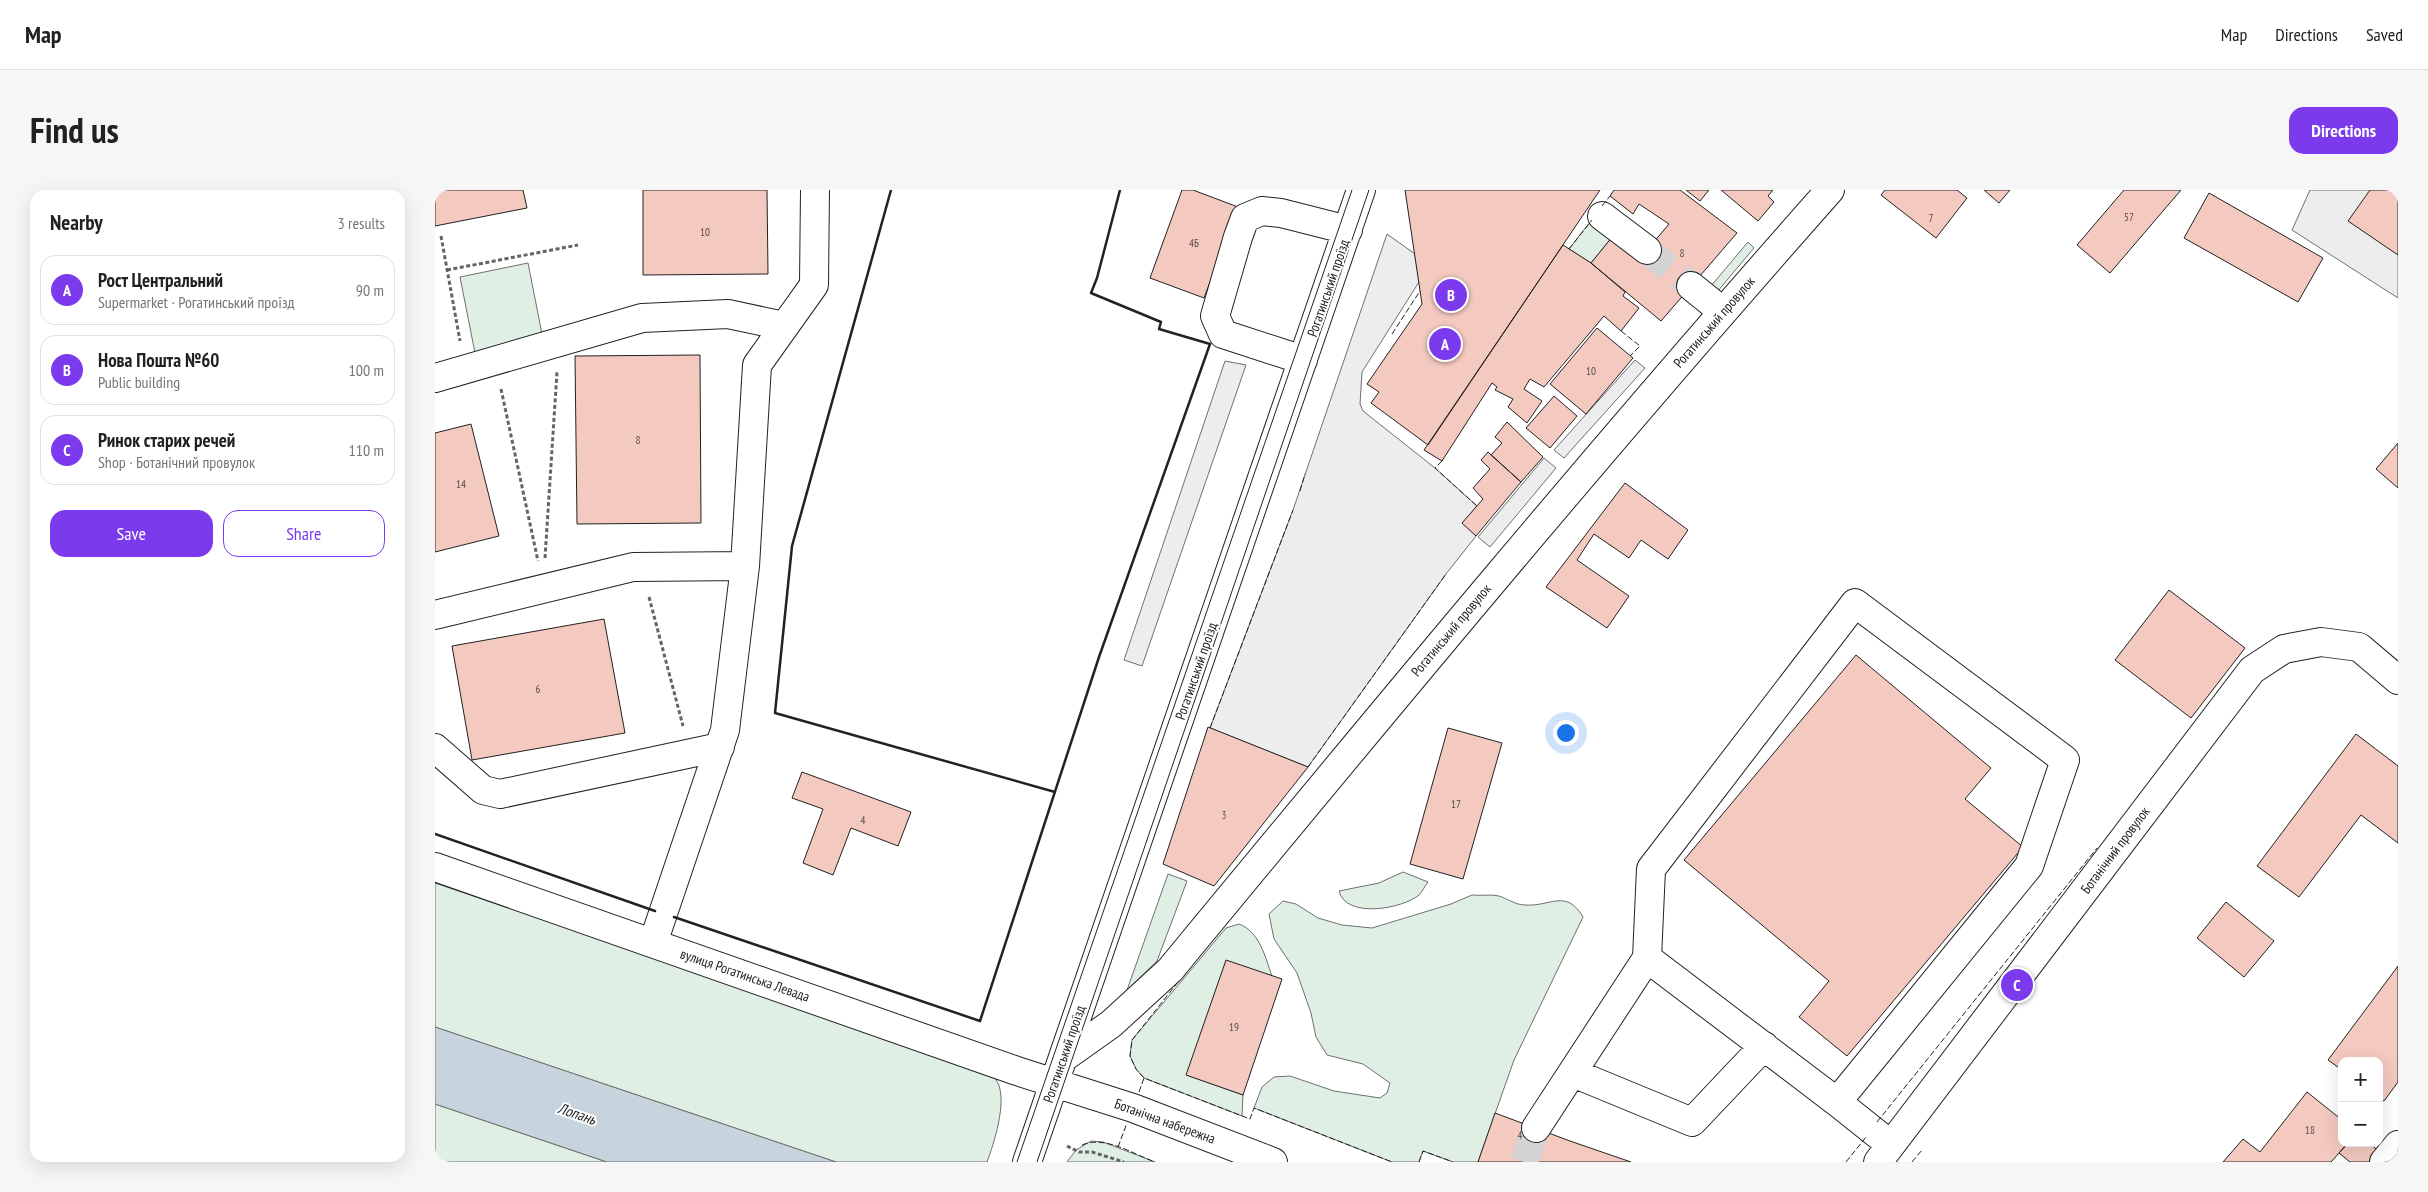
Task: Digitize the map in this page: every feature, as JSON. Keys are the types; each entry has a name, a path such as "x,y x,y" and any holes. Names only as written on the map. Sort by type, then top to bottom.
{"street":[{"path":"653,943 725,730 745,566 757,365 814,285 815,190"},
{"name":"Рогатинський проїзд","path":"1029,1157 1361,190"},
{"name":"Рогатинський провулок","path":"1059,1070 1170,970 1490,583 1722,311 1830,190"},
{"path":"1303,360 1223,334 1215,316 1238,238 1245,218 1262,211 1281,213 1348,230"},
{"path":"1602,216 1647,250"},
{"path":"1691,286 1722,311"},
{"path":"435,378 642,318 728,314 784,326"},
{"path":"435,615 641,567 745,566"},
{"path":"1536,1128 1647,958 1651,869 1855,603 2065,760 2029,866 1837,1102"},
{"name":"Ботанічний провулок","path":"1885,1154 2252,670 2284,650 2321,642 2359,647 2398,680"},
{"path":"435,748 483,790 500,794 720,746"},
{"name":"вулиця Рогатинська Левада","path":"435,867 653,943 1059,1070"},
{"path":"1647,958 1837,1102 1885,1154"},
{"path":"1573,1073 1692,1122 1764,1046"},
{"name":"Ботанічна набережна","path":"1059,1070 1133,1108 1273,1162"},
{"path":"2384,1162 2398,1145"}],"path":[{"path":"441,236 465,369"},
{"path":"447,270 578,245"},
{"path":"543,589 559,342"},
{"path":"495,360 543,589"},
{"path":"641,567 690,753"},
{"path":"1067,1146 1079,1152 1092,1152 1124,1162"}],"green space":[{"path":"1590,222 1595,222 1613,236 1591,263 1569,249"},
{"path":"1748,242 1754,248 1712,298 1706,292"},
{"path":"528,263 543,339 475,353 460,277"},
{"path":"1403,872 1428,882 1419,895 1400,904 1375,909 1363,908 1352,905 1344,900 1339,891 1379,883"},
{"path":"1168,874 1187,881 1157,961 1127,990"},
{"path":"435,883 981,1068 995,1078 998,1083 1001,1101 999,1123 987,1162 836,1162 435,1027"},
{"path":"1472,895 1499,896 1522,905 1564,901 1577,908 1583,917 1514,1060 1478,1162 1453,1162 1423,1151 1419,1162 1392,1162 1254,1108 1262,1087 1274,1077 1290,1076 1334,1091 1380,1098 1387,1093 1390,1083 1363,1064 1327,1055 1316,1037 1311,1013 1297,973 1274,939 1269,914 1283,901 1296,904 1318,918 1342,925 1372,928 1451,904"},
{"path":"1239,924 1257,939 1272,976 1226,961 1187,1075 1243,1095 1242,1116 1144,1078 1136,1069 1130,1056 1132,1040 1226,928"},
{"path":"435,1104 607,1162 435,1162"},
{"path":"1091,1141 1103,1142 1155,1162 1067,1162 1076,1150"}],"shaded area":[{"path":"2310,190 2398,190 2398,298 2292,230"},
{"path":"1387,234 1415,254 1419,282 1362,372 1360,404 1363,411 1435,468 1477,506 1463,523 1476,536 1446,574 1308,767 1210,728 1293,510"},
{"path":"1635,360 1645,368 1564,458 1554,450"},
{"path":"1225,361 1246,365 1142,666 1124,660"},
{"path":"1544,458 1556,468 1490,547 1478,537"}],"water":[{"name":"Лопань","path":"435,1027 836,1162 607,1162 435,1104"}],"building":[{"path":"435,190 523,190 527,208 435,226"},
{"path":"643,190 767,190 768,274 643,275"},
{"path":"1182,190 1193,190 1238,207 1204,298 1150,278"},
{"path":"1405,190 1600,190 1428,445 1371,403 1379,392 1367,384 1422,304"},
{"path":"1614,190 1680,190 1737,233 1661,321 1591,263 1613,236 1647,250 1669,224 1639,204 1633,214 1610,196"},
{"path":"1686,190 1709,190 1700,201"},
{"path":"1721,190 1773,190 1768,196 1774,202 1758,221"},
{"path":"1885,190 1957,190 1967,198 1936,238 1881,195"},
{"path":"1984,190 2010,190 1999,203"},
{"path":"2124,190 2181,190 2110,273 2077,245"},
{"path":"2370,190 2398,190 2398,255 2348,221"},
{"path":"2209,193 2323,258 2298,302 2184,238"},
{"path":"1563,245 1591,263 1625,292 1623,296 1639,308 1621,331 1604,316 1544,387 1530,379 1524,389 1542,401 1527,423 1508,407 1513,399 1495,390 1497,387 1492,383 1442,461 1424,450"},
{"path":"1597,328 1633,358 1586,414 1550,384"},
{"path":"700,355 701,523 577,524 575,356"},
{"path":"1554,396 1577,416 1550,448 1526,428"},
{"path":"1507,422 1543,457 1521,482 1491,455 1502,443 1495,437"},
{"path":"471,424 499,536 435,552 435,433"},
{"path":"2398,443 2398,488 2376,469"},
{"path":"1488,452 1521,482 1476,536 1462,523 1483,499 1473,488 1490,469 1481,460"},
{"path":"1625,483 1688,530 1668,559 1641,540 1629,558 1594,534 1577,560 1629,596 1607,628 1546,587"},
{"path":"2169,590 2245,648 2191,718 2115,660"},
{"path":"604,619 625,733 472,760 452,646"},
{"path":"1856,655 1991,768 1965,799 2023,847 1847,1056 1799,1017 1829,981 1684,860"},
{"path":"1208,727 1308,767 1214,886 1163,864"},
{"path":"1448,728 1502,743 1463,879 1410,864"},
{"path":"2356,734 2398,766 2398,843 2361,815 2299,897 2257,866"},
{"path":"802,772 911,812 898,846 851,828 833,875 803,863 823,809 792,798"},
{"path":"2226,902 2274,941 2244,977 2197,938"},
{"path":"1226,960 1282,979 1243,1095 1186,1075"},
{"path":"2398,966 2398,1082 2384,1101 2383,1057 2338,1057 2338,1067 2328,1060"},
{"path":"2307,1092 2338,1117 2338,1147 2344,1147 2331,1162 2223,1162 2243,1139 2260,1152"},
{"path":"1495,1113 1570,1141 1631,1162 1478,1162"},
{"path":"2344,1147 2374,1147 2392,1162 2350,1162 2339,1153"}],"tunnel":[{"path":"1647,250 1691,286"},
{"path":"1524,1162 1536,1128"}],"tram line":[{"path":"1017,1162 1352,190"},
{"path":"1037,1162 1369,190"}],"fence":[{"path":"1602,206 1610,196"},
{"path":"1569,249 1592,220"},
{"path":"1392,334 1420,291"},
{"path":"1621,331 1640,346 1630,356"},
{"path":"1442,461 1435,468 1477,506"},
{"path":"1300,491 1305,474"},
{"path":"1210,728 1293,510"},
{"path":"1308,767 1446,574"},
{"path":"1877,1122 2097,848"},
{"path":"1178,982 1132,1040 1130,1056 1136,1069 1144,1078 1250,1119 1254,1108 1392,1162"},
{"path":"1139,1092 1144,1078"},
{"path":"1118,1147 1127,1123"},
{"path":"1846,1162 1866,1137"},
{"path":"1082,1145 1100,1142 1109,1144 1155,1162"},
{"path":"1912,1162 1922,1150"},
{"path":"1419,1162 1423,1151 1453,1162"}],"wall":[{"path":"891,190 792,546 775,713 1055,792"},
{"path":"674,917 980,1021 1099,657 1210,344 1159,329 1161,322 1091,293 1097,278 1120,190"},
{"path":"435,834 655,911"}],"place":[{"name":"Нова Пошта №60","path":"1451,295"},
{"name":"Рост Центральний","path":"1445,344"},
{"name":"Ринок старих речей","path":"2017,985"}]}
